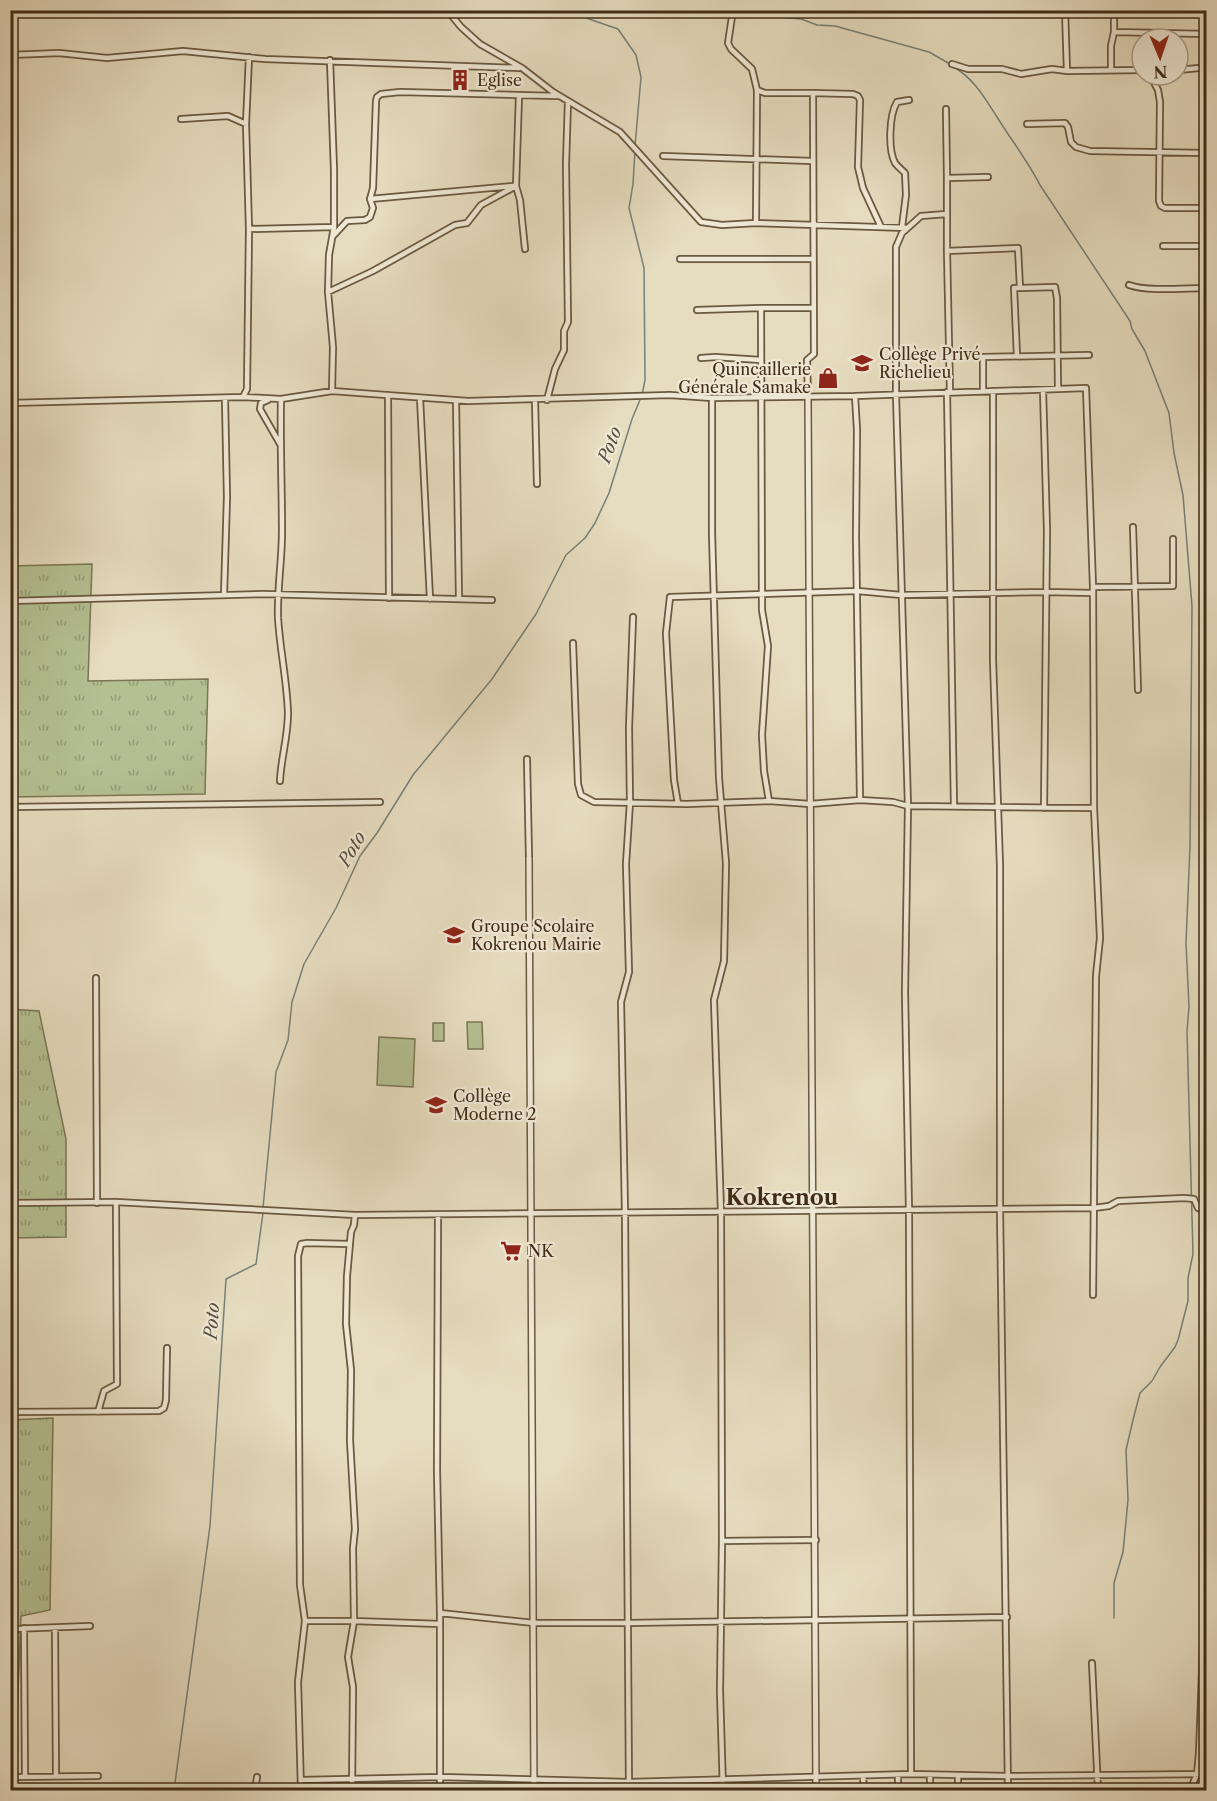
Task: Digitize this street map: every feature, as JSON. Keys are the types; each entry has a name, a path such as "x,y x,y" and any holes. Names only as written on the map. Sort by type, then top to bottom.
{"street":[{"path":"447,10 480,44 522,68 559,96 620,132 701,222 730,225 756,223 904,227 921,216 946,214"},
{"path":"734,10 728,43 731,49 753,69 757,90 756,223"},
{"path":"1065,10 1067,71"},
{"path":"1112,70 1114,10"},
{"path":"1114,32 1206,34"},
{"path":"10,55 59,53 107,58 183,51 249,57 522,68"},
{"path":"243,397 247,389 249,229 246,123 249,57"},
{"path":"330,60 334,227 329,255 328,292 333,347 332,391"},
{"path":"952,64 968,69 1002,69 1021,74 1052,69 1067,71 1130,70"},
{"path":"1190,69 1199,68"},
{"path":"1156,87 1160,102 1159,201 1161,206 1165,208 1206,208"},
{"path":"757,90 765,93 854,94 858,96 860,100 858,167 863,188 881,227"},
{"path":"333,236 347,221 365,220 370,217 373,208 370,199 373,188 377,97 381,94 400,92 559,96"},
{"path":"813,93 814,354 807,360 816,1791"},
{"path":"519,96 516,186 520,200 525,249"},
{"path":"909,99 897,102 891,112 891,133 895,162 906,173 904,227 896,247 896,395 908,806 904,992 909,1211 911,1774"},
{"path":"547,400 555,369 564,350 564,331 568,322 566,187 568,100"},
{"path":"946,109 954,806"},
{"path":"181,119 228,116 246,123"},
{"path":"1027,124 1065,123 1071,142 1076,147 1090,152 1206,153"},
{"path":"663,156 812,161"},
{"path":"947,178 988,177"},
{"path":"370,199 516,186"},
{"path":"328,292 382,266 456,225 467,223 481,205 516,186"},
{"path":"249,229 334,227"},
{"path":"1163,246 1206,246"},
{"path":"947,251 1018,248 1020,288"},
{"path":"680,260 813,259"},
{"path":"1129,285 1172,289 1206,288"},
{"path":"1017,356 1014,288 1054,287 1057,298 1058,389"},
{"path":"761,308 762,610 768,646 762,735 764,771 769,801"},
{"path":"698,310 813,308"},
{"path":"983,391 983,357 1089,355"},
{"path":"701,358 761,360"},
{"path":"10,403 243,397 281,399 332,391 456,400 547,400 670,395 712,398 855,396 1086,388 1093,590 1094,808 1100,938 1095,976 1093,1295"},
{"path":"1042,390 1047,530 1044,808"},
{"path":"993,391 993,592 1000,866 1000,1209 1008,1791"},
{"path":"388,395 389,598"},
{"path":"855,396 860,800"},
{"path":"420,398 430,599"},
{"path":"712,398 719,778 726,863 724,962 714,1000 721,1213 720,1691 723,1791"},
{"path":"224,595 225,399"},
{"path":"271,399 261,403 260,409 280,445"},
{"path":"280,781 280,766 286,748 288,713 284,662 280,651 278,595 282,571 281,399"},
{"path":"456,400 459,600"},
{"path":"535,400 537,484"},
{"path":"1133,527 1138,690"},
{"path":"678,804 674,780 666,633 670,597 858,591 901,595 951,595 1173,586 1173,539"},
{"path":"10,601 224,595 492,600"},
{"path":"629,1791 625,1212 621,1002 629,972 626,864 630,801 629,728 633,617"},
{"path":"573,643 579,790 581,795 594,802 630,801 678,804 769,801 810,804 860,800 893,802 908,806 1094,808"},
{"path":"527,759 534,1791"},
{"path":"10,807 380,802"},
{"path":"96,978 97,1203"},
{"path":"10,1203 116,1202 355,1215 438,1215 1094,1209 1109,1206 1118,1201 1184,1197 1194,1199 1198,1208 1206,1211"},
{"path":"98,1412 104,1391 117,1384 116,1202"},
{"path":"352,1791 353,1687 348,1657 354,1621 352,1548 355,1529 350,1440 351,1370 346,1324 350,1244 355,1215"},
{"path":"438,1215 436,1471 440,1613 440,1791"},
{"path":"301,1791 298,1682 305,1621 300,1585 298,1256 301,1244 350,1244"},
{"path":"1190,1791 1197,1774 1205,1616 1205,1342"},
{"path":"10,1412 159,1411 164,1408 166,1400 167,1348"},
{"path":"722,1540 816,1540"},
{"path":"440,1613 534,1623 721,1623 1007,1617"},
{"path":"305,1621 440,1624"},
{"path":"10,1629 90,1626"},
{"path":"24,1628 25,1777"},
{"path":"55,1628 56,1776"},
{"path":"1092,1663 1098,1791"},
{"path":"301,1780 440,1777 629,1782 911,1774 1008,1776 1206,1774"},
{"path":"898,1775 898,1791"},
{"path":"930,1775 930,1791"},
{"path":"958,1775 958,1791"},
{"path":"10,1777 98,1776"},
{"path":"863,1776 864,1791"},
{"path":"255,1791 257,1778"}],"green space":[{"path":"92,564 88,681 208,679 205,794 11,797 10,566"},
{"path":"10,1009 39,1011 66,1139 66,1237 11,1238"},
{"path":"467,1022 482,1022 483,1049 468,1049"},
{"path":"433,1023 444,1023 444,1041 433,1041"},
{"path":"379,1037 415,1039 413,1087 377,1085"},
{"path":"53,1418 50,1610 21,1616 15,1769 10,1769 10,1420"}],"waterway":[{"name":"Poto","path":"563,10 618,29 636,55 641,77 635,146"},
{"path":"744,10 801,19 817,25 835,26 929,52 950,64"},
{"path":"954,67 968,77 983,96 1130,321 1145,351 1169,413 1174,453 1183,495 1192,606 1190,846 1186,943 1193,1254 1188,1278 1188,1301 1178,1340 1152,1381 1140,1393 1126,1450 1128,1500 1123,1552 1114,1583 1114,1618"},
{"name":"Poto","path":"263,1208 276,1072 288,1040 292,1002 304,964 336,908 360,856 413,775 492,679 536,614 566,555 585,538 595,523 609,493 645,380 644,268 629,208 635,150"},
{"name":"Poto","path":"174,1790 210,1526 226,1279 256,1264 263,1213"}],"place":[{"name":"Eglise","path":"460,80"},
{"name":"Collège Privé Richelieu","path":"862,363"},
{"name":"Quincaillerie Générale Samake","path":"828,378"},
{"name":"Groupe Scolaire Kokrenou Mairie","path":"454,935"},
{"name":"Collège Moderne 2","path":"436,1105"},
{"name":"NK","path":"511,1251"}],"district":[{"name":"Kokrenou","path":"782,1197"}]}
